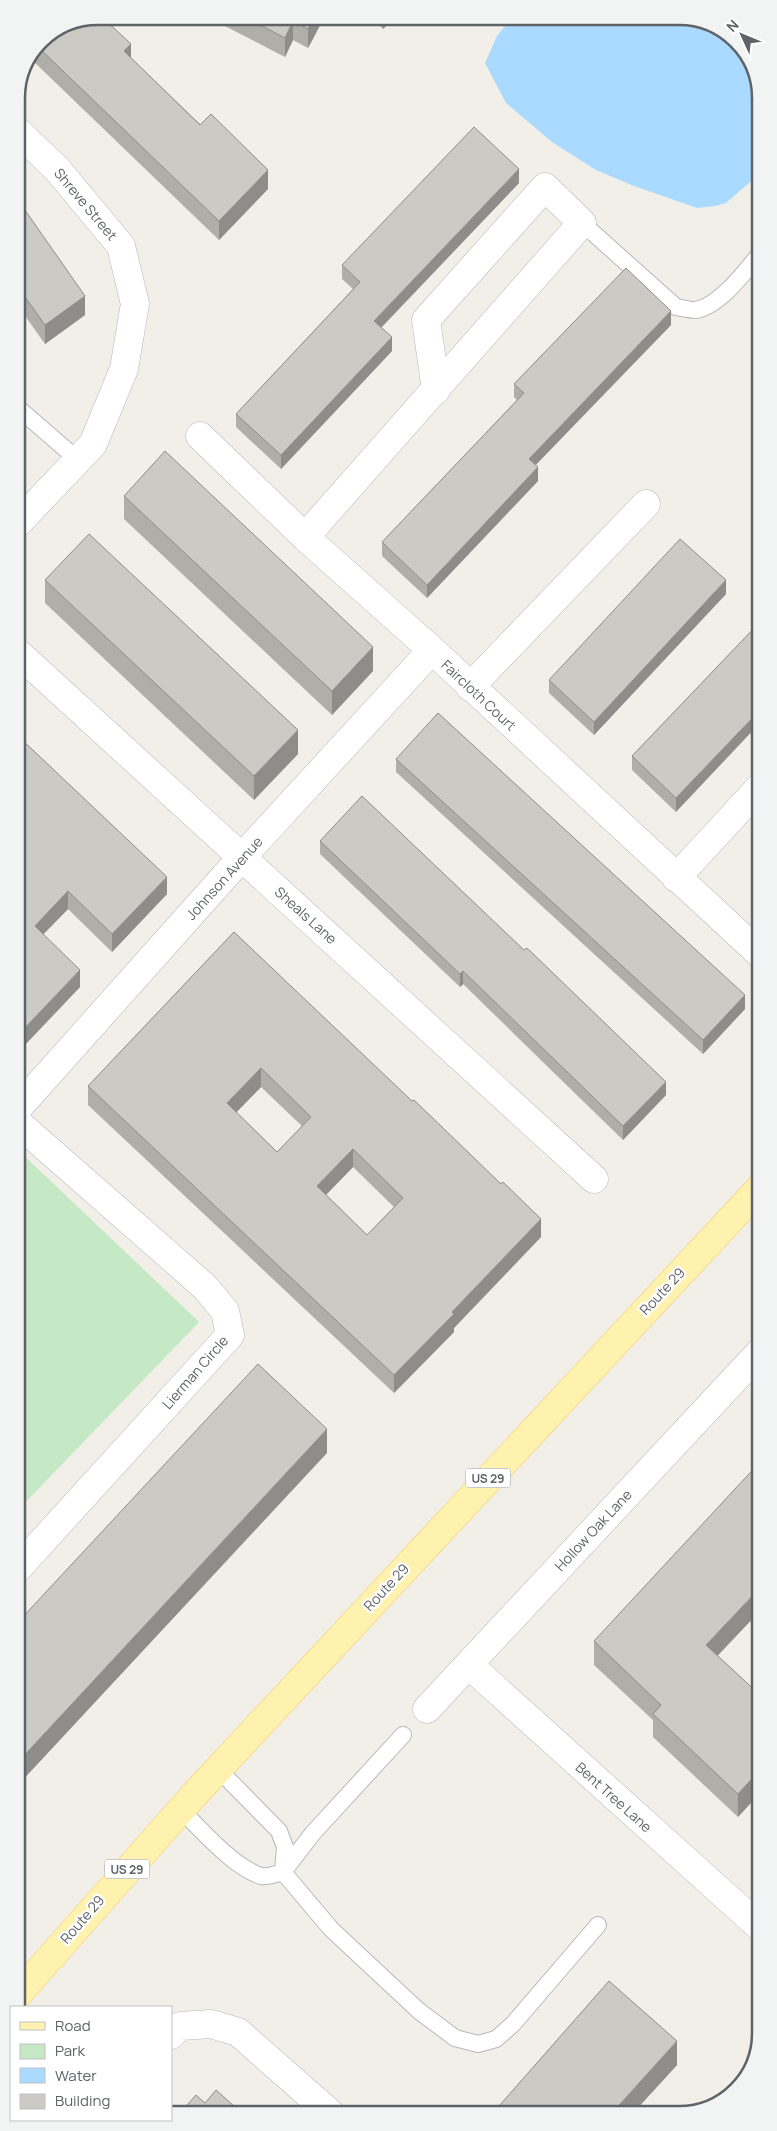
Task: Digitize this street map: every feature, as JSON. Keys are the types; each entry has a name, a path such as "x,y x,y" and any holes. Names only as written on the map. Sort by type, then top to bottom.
{"main road":[{"name":"Route 29","path":"25,1986 180,1810 752,1197"}],"street":[{"name":"Shreve Street","path":"25,139 57,169 121,246 135,304 124,370 93,444 25,516"},
{"path":"305,537 436,390 582,223 545,187 426,320 436,390"},
{"name":"Faircloth Court","path":"200,436 305,537 432,650 752,947"},
{"path":"470,687 646,504"},
{"name":"Johnson Avenue","path":"25,1100 242,857 432,650"},
{"name":"Sheals Lane","path":"25,659 594,1179"},
{"path":"676,878 752,796"},
{"name":"Lierman Circle","path":"25,1129 205,1287 224,1311 230,1335 25,1560"},
{"name":"Hollow Oak Lane","path":"427,1709 752,1361"},
{"name":"Bent Tree Lane","path":"469,1665 752,1916"},
{"path":"172,2034 180,2026 211,2024 238,2032 322,2106"}],"lane":[{"path":"582,223 676,307 696,310 718,298 736,284 752,264"},
{"path":"25,414 78,460"},
{"path":"180,1810 235,1860 251,1871 262,1876 283,1872 313,1833 404,1735"},
{"path":"218,1769 279,1831 285,1847 283,1872 331,1929 419,2011 456,2038 478,2044 496,2039 513,2024 598,1925"}],"green space":[{"path":"25,1157 199,1322 25,1503"}],"water":[{"path":"506,25 684,25 707,31 717,36 717,60 742,60 750,79 752,98 752,180 726,203 697,208 634,186 596,170 552,142 506,103 485,63 497,36"}],"building":[{"path":"111,25 131,44 124,51 200,125 211,114 268,170 219,221 42,51 50,43 74,29"},
{"path":"260,25 291,25 285,38"},
{"path":"300,25 310,25 308,29"},
{"path":"474,127 519,169 374,321 392,337 281,455 236,414 360,282 342,265"},
{"path":"25,210 85,296 45,325 25,297"},
{"path":"626,268 671,311 529,459 538,467 427,585 382,542 524,393 514,384"},
{"path":"165,451 373,647 332,691 124,496"},
{"path":"89,534 298,730 254,776 45,580"},
{"path":"680,539 726,580 594,722 549,680"},
{"path":"752,630 752,718 676,798 632,756"},
{"path":"438,713 745,995 703,1040 396,759"},
{"path":"25,743 167,877 112,934 68,891 35,926 80,970 25,1028"},
{"path":"362,796 524,950 527,948 666,1082 623,1126 463,971 460,974 320,841"},
{"path":"234,932 412,1101 414,1100 501,1184 503,1182 541,1219 452,1312 454,1314 394,1375 88,1086","holes":["261,1068 311,1117 277,1152 227,1103","353,1149 403,1198 367,1235 317,1186"]},
{"path":"258,1364 327,1429 25,1755 25,1615"},
{"path":"752,1471 752,1596 706,1645 752,1688 752,1779 738,1794 653,1714 661,1705 594,1641"},
{"path":"609,1981 677,2041 618,2106 499,2106"},
{"path":"216,2090 234,2106 186,2106 196,2095 205,2103"}]}
